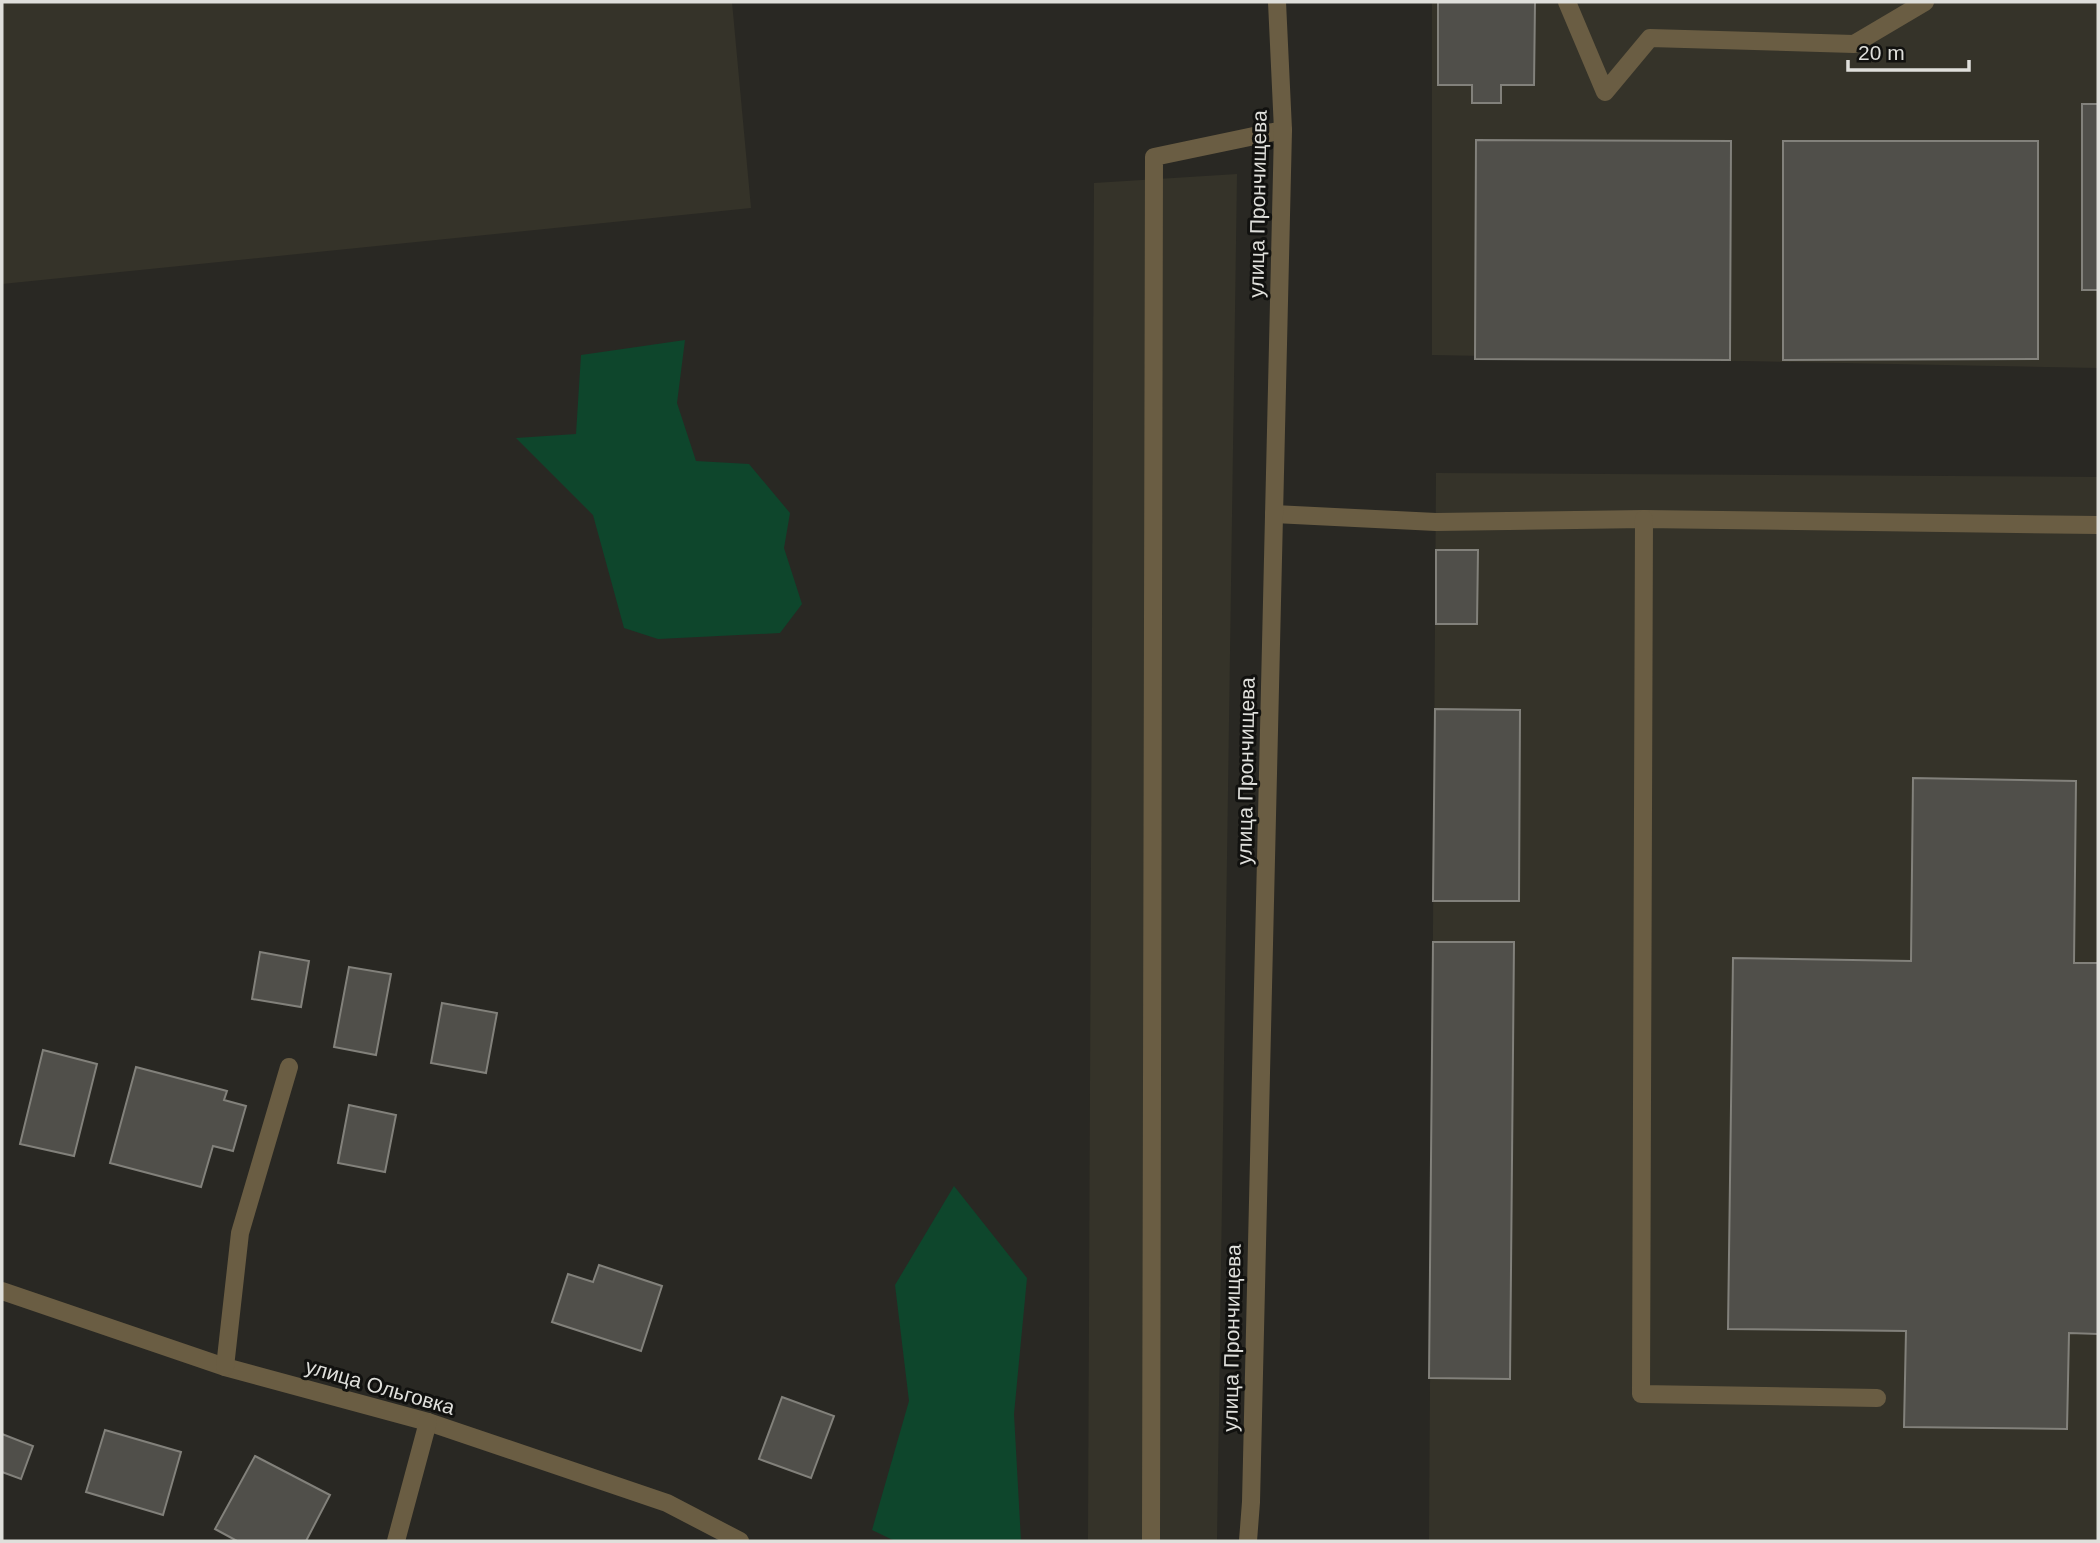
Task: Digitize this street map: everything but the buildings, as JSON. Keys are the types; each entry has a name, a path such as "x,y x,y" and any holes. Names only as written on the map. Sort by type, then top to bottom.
{"street":[{"name":"улица Прончищева","path":"1248,1541 1283,130 1277,2"},
{"path":"1567,2 1605,92 1650,38 1854,44 1925,2"},
{"path":"1151,1541 1154,158 1283,130"},
{"path":"1274,514 1436,522 1644,519 2098,525"},
{"path":"1644,519 1641,1394 1877,1398"},
{"path":"225,1367 240,1233 289,1067"},
{"name":"улица Ольговка","path":"2,1291 225,1367 428,1422 667,1503 740,1541"},
{"path":"397,1541 428,1422"}],"shaded area":[{"path":"2,2 732,2 751,208 2,284"},
{"path":"1432,2 2098,2 2098,368 1432,355"},
{"path":"1237,174 1217,1541 1088,1541 1094,183"},
{"path":"1436,473 2098,477 2098,1541 1429,1541"}],"green space":[{"path":"685,340 677,403 696,461 749,464 790,513 784,548 802,604 780,633 658,639 624,628 593,515 516,438 576,434 581,355"},
{"path":"954,1186 1027,1278 1014,1414 1021,1541 895,1541 872,1530 909,1401 895,1285"}]}
